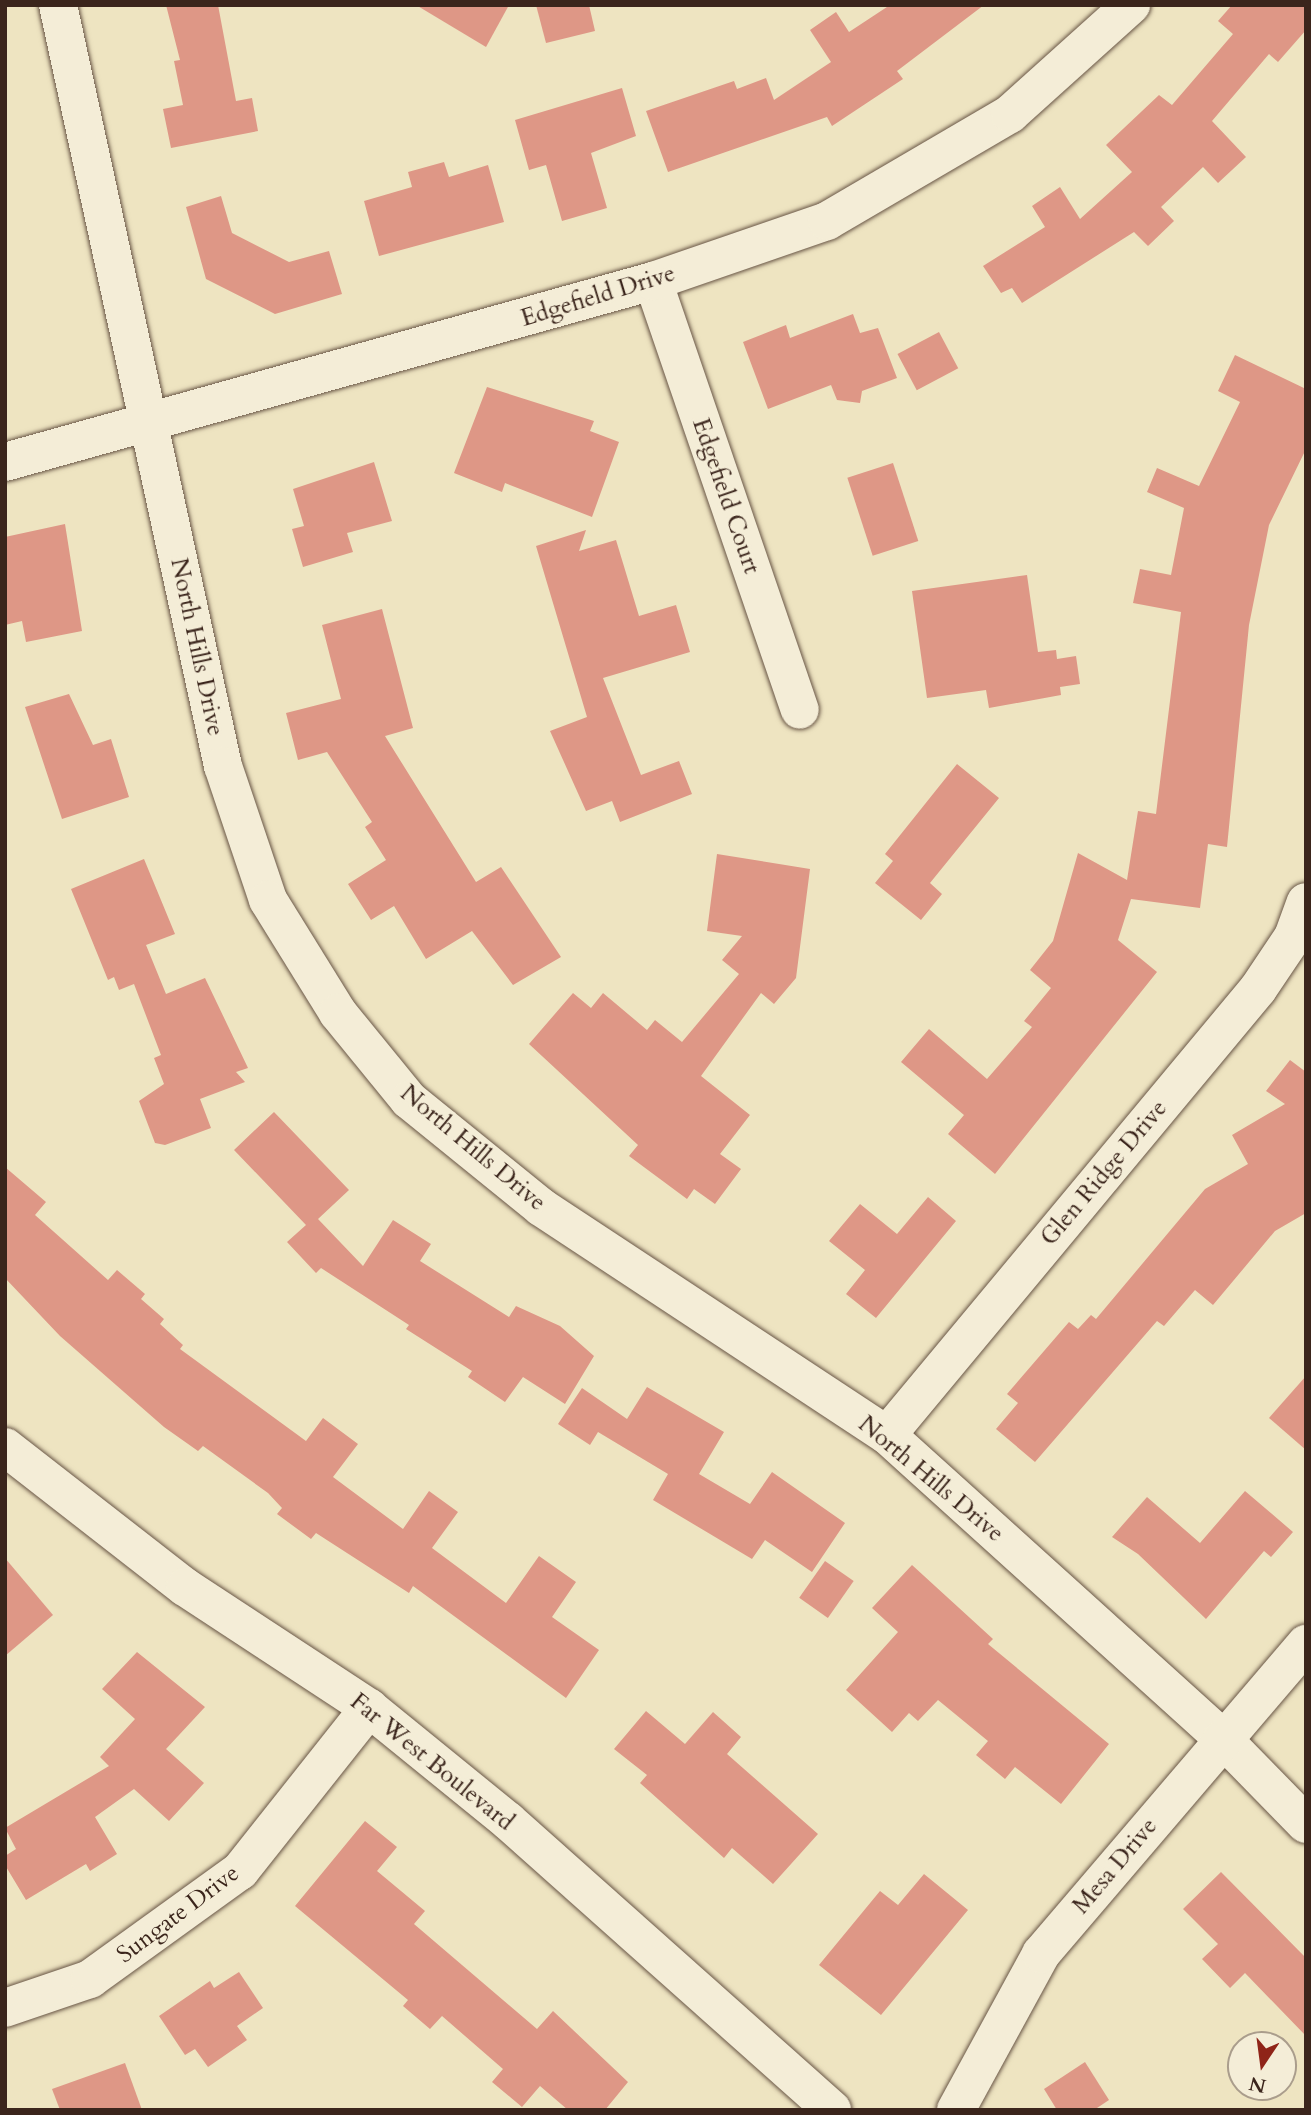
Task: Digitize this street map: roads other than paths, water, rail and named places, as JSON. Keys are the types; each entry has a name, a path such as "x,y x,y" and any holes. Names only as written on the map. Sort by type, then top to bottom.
{"street":[{"name":"North Hills Drive","path":"58,5 223,766 268,900 338,1013 410,1100 541,1207 887,1435 1222,1738 1306,1824"},
{"name":"Edgefield Drive","path":"5,462 150,426 653,281 827,220 933,163 1010,114 1131,5"},
{"name":"Edgefield Court","path":"653,281 800,710"},
{"name":"Glen Ridge Drive","path":"887,1435 1258,989 1293,937 1306,902"},
{"name":"Far West Boulevard","path":"5,1447 185,1587 369,1708 508,1821 832,2110"},
{"name":"Mesa Drive","path":"956,2110 1041,1954 1222,1738 1306,1644"},
{"name":"Sungate Drive","path":"5,2008 90,1979 240,1871 369,1708"}]}
